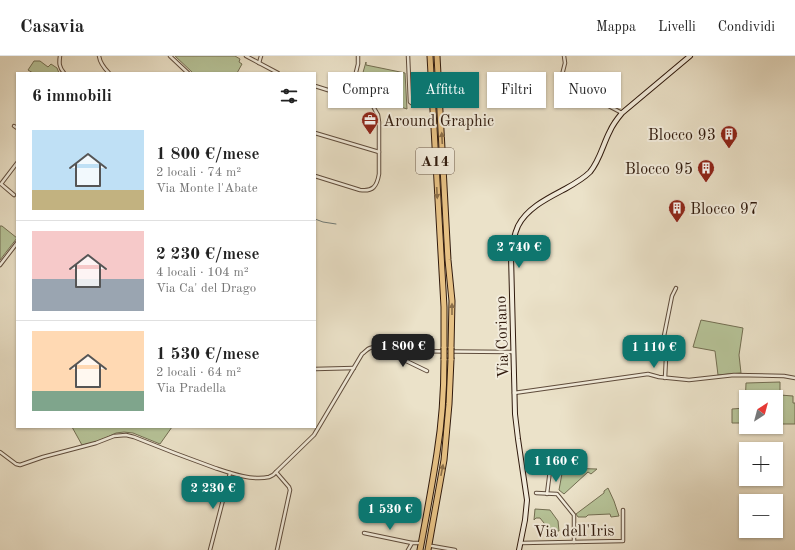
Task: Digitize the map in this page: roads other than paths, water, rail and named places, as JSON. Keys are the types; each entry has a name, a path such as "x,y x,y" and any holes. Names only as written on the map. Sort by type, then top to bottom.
{"highway":[{"name":"A14","path":"420,550 437,452 442,406 444,359 444,307 430,56"},
{"name":"A14","path":"428,550 444,460 452,348 452,301 448,260 437,56"}],"main road":[{"name":"Via Coriano","path":"519,550 527,500 518,439 514,393 511,256 514,236 524,217 533,209 547,199 579,181 590,172 598,161 610,130 622,113 690,56"}],"street":[{"path":"60,56 60,69 63,72"},
{"path":"99,56 104,69 108,72"},
{"path":"170,56 187,72"},
{"path":"246,56 276,72"},
{"path":"259,63 261,56"},
{"path":"356,72 358,56"},
{"path":"408,56 411,103"},
{"path":"564,56 565,63 561,79 563,82 622,113"},
{"path":"316,86 328,90"},
{"path":"316,176 366,191 371,190 375,186 380,174 379,122 378,115 374,108"},
{"path":"316,133 379,152"},
{"path":"14,195 0,184 16,164"},
{"path":"0,265 16,244"},
{"path":"665,378 666,358 664,336 672,296 676,288"},
{"path":"0,452 16,464 20,465 43,456 96,443 114,436 126,435 230,473 262,478 272,476 314,435 362,354 371,347 377,346 388,350 397,351 513,352"},
{"path":"388,350 396,356 427,371"},
{"path":"316,369 354,368"},
{"path":"514,393 648,374 665,378 689,380 734,375 784,376 795,378"},
{"path":"547,494 550,470"},
{"path":"276,472 290,490 277,550"},
{"path":"210,550 230,473"},
{"path":"536,493 557,494 574,515 574,542"},
{"name":"Via dell'Iris","path":"520,543 622,541 623,510"},
{"path":"364,533 418,543"},
{"path":"408,550 412,543"},
{"path":"432,546 455,550"}],"waterway":[{"path":"316,219 336,224"}],"place":[{"name":"Around Graphic","path":"370,135"},
{"name":"Blocco 93","path":"729,149"},
{"name":"Blocco 95","path":"706,183"},
{"name":"Blocco 97","path":"677,223"}]}
